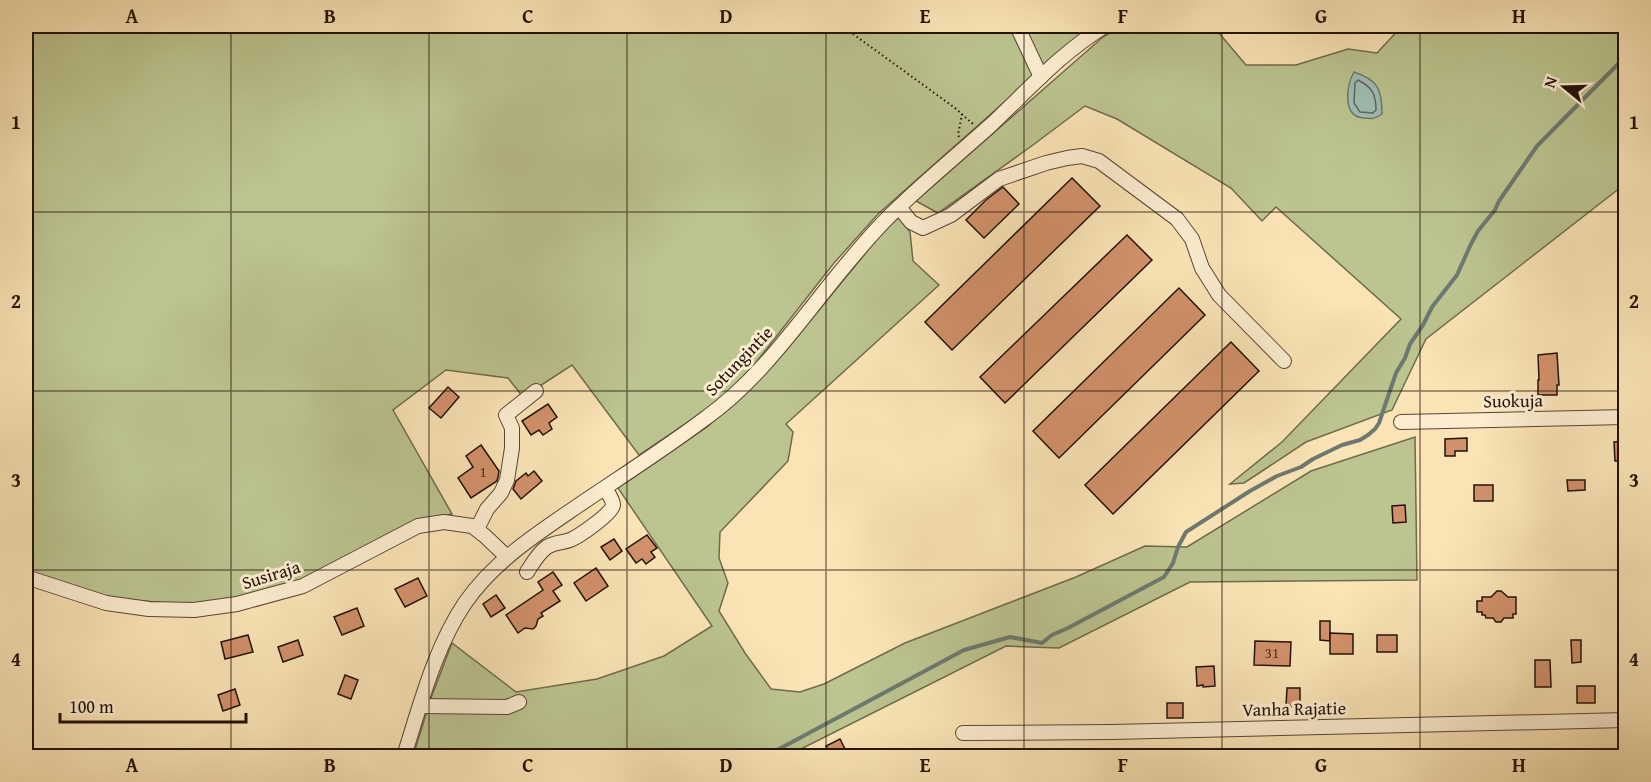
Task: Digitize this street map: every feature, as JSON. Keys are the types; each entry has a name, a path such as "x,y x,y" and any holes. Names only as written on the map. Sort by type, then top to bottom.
{"street":[{"path":"1017,26 1041,77"},
{"name":"Sotungintie","path":"404,756 445,640 465,603 492,572 507,557 709,416 740,390 788,337 850,260 899,207 1075,45 1105,26"},
{"path":"899,207 911,222 923,228 951,215 999,179 1067,158 1082,156 1099,161 1177,219 1192,239 1202,268 1219,295 1284,361"},
{"path":"477,530 487,509 501,493 507,480 512,448 512,428 506,415 536,392"},
{"name":"Suokuja","path":"1401,422 1626,417"},
{"path":"527,572 547,547 570,540 611,510 612,500 604,488"},
{"name":"Susiraja","path":"26,577 106,603 149,609 194,610 237,604 303,586 418,526 444,522 467,525 477,530 507,557"},
{"path":"420,706 507,707 519,702"},
{"name":"Vanha Rajatie","path":"963,733 1112,732 1626,720"}],"path":[{"path":"842,26 962,114 982,132"},
{"path":"962,114 958,135 966,147"}],"green space":[{"path":"26,26 1012,26 1035,75 878,214 834,263 754,365 729,391 706,410 639,455 572,365 523,397 508,378 446,370 393,410 452,514 418,521 299,581 241,598 193,605 108,598 26,570"},
{"path":"1022,26 1090,26 1041,67"},
{"path":"1122,26 1213,26 1246,65 1296,65 1348,49 1377,53 1402,26 1625,26 1625,184 1426,339 1392,410 1306,442 1244,483 1230,484 1282,442 1401,319 1276,207 1262,221 1231,188 1117,119 1085,106 938,213 916,201 1103,37"},
{"path":"899,217 910,232 913,261 939,285 786,424 793,432 788,461 720,532 719,558 728,583 719,611 771,689 800,692 824,684 905,643 1076,577 1145,546 1187,547 1311,471 1415,437 1417,580 1190,582 1059,648 1006,646 787,756 413,756 431,698 452,643 516,692 597,679 664,656 712,626 618,488 707,427 745,394 792,343 882,233"}],"water":[{"path":"1354,72 1368,78 1377,87 1381,98 1382,114 1377,117 1357,116 1349,107 1349,85"}],"building":[{"path":"1072,178 1100,206 952,350 925,322"},
{"path":"1003,187 1019,204 984,238 966,220"},
{"path":"1127,235 1152,260 1005,403 980,377"},
{"path":"1179,288 1205,315 1059,458 1033,431"},
{"path":"1231,342 1259,371 1113,514 1085,485"},
{"path":"1557,353 1559,385 1557,385 1557,395 1538,395 1538,355"},
{"path":"448,387 459,397 441,418 429,408"},
{"path":"548,404 557,417 549,423 552,429 543,435 539,430 531,435 522,421"},
{"path":"1467,438 1467,451 1455,451 1455,456 1445,456 1445,439"},
{"path":"1626,441 1626,461 1615,461 1614,442"},
{"path":"481,445 499,471 498,477 497,481 471,498 458,478 473,467 466,456"},
{"path":"534,471 542,481 521,499 513,489 516,481 526,473 528,476"},
{"path":"1567,480 1585,480 1585,490 1568,491"},
{"path":"1474,485 1493,485 1493,501 1474,501"},
{"path":"1405,505 1406,522 1393,523 1392,506"},
{"path":"647,535 657,548 651,552 655,557 646,564 642,559 636,563 626,549"},
{"path":"614,539 622,551 610,560 601,547"},
{"path":"596,568 608,586 586,601 574,583"},
{"path":"553,572 562,585 553,591 560,601 541,613 543,616 538,619 533,629 525,628 518,633 506,615 543,590 538,582"},
{"path":"418,578 427,596 405,607 395,589"},
{"path":"1497,591 1501,591 1508,597 1516,597 1516,614 1513,614 1513,618 1504,618 1501,622 1496,622 1493,618 1486,618 1482,612 1477,612 1477,601 1482,601 1482,597 1491,597"},
{"path":"496,595 505,608 491,617 483,604"},
{"path":"357,608 364,626 342,635 334,617"},
{"path":"1320,621 1330,621 1330,641 1320,640"},
{"path":"1330,633 1353,634 1353,654 1330,654"},
{"path":"248,635 253,652 225,659 221,642"},
{"path":"1377,635 1397,635 1397,652 1377,652"},
{"path":"298,640 303,655 283,662 278,647"},
{"path":"1571,640 1581,640 1581,662 1572,663"},
{"path":"1255,641 1291,642 1290,666 1254,665"},
{"path":"1535,660 1550,660 1551,687 1535,687"},
{"path":"1214,666 1215,686 1197,686 1196,667"},
{"path":"345,675 358,680 351,699 338,694"},
{"path":"1577,686 1595,686 1595,703 1577,703"},
{"path":"1287,688 1300,688 1300,707 1286,706"},
{"path":"235,689 240,705 223,711 218,695"},
{"path":"1167,703 1183,703 1183,718 1167,718"},
{"path":"840,739 845,749 831,756 826,746"}],"waterway":[{"path":"766,756 964,650 1010,637 1042,643 1052,635 1164,577 1173,563 1186,532 1250,491 1342,445 1368,435 1379,423 1396,373 1410,344 1432,307 1457,275 1478,231 1495,210 1537,146 1626,56"}]}
